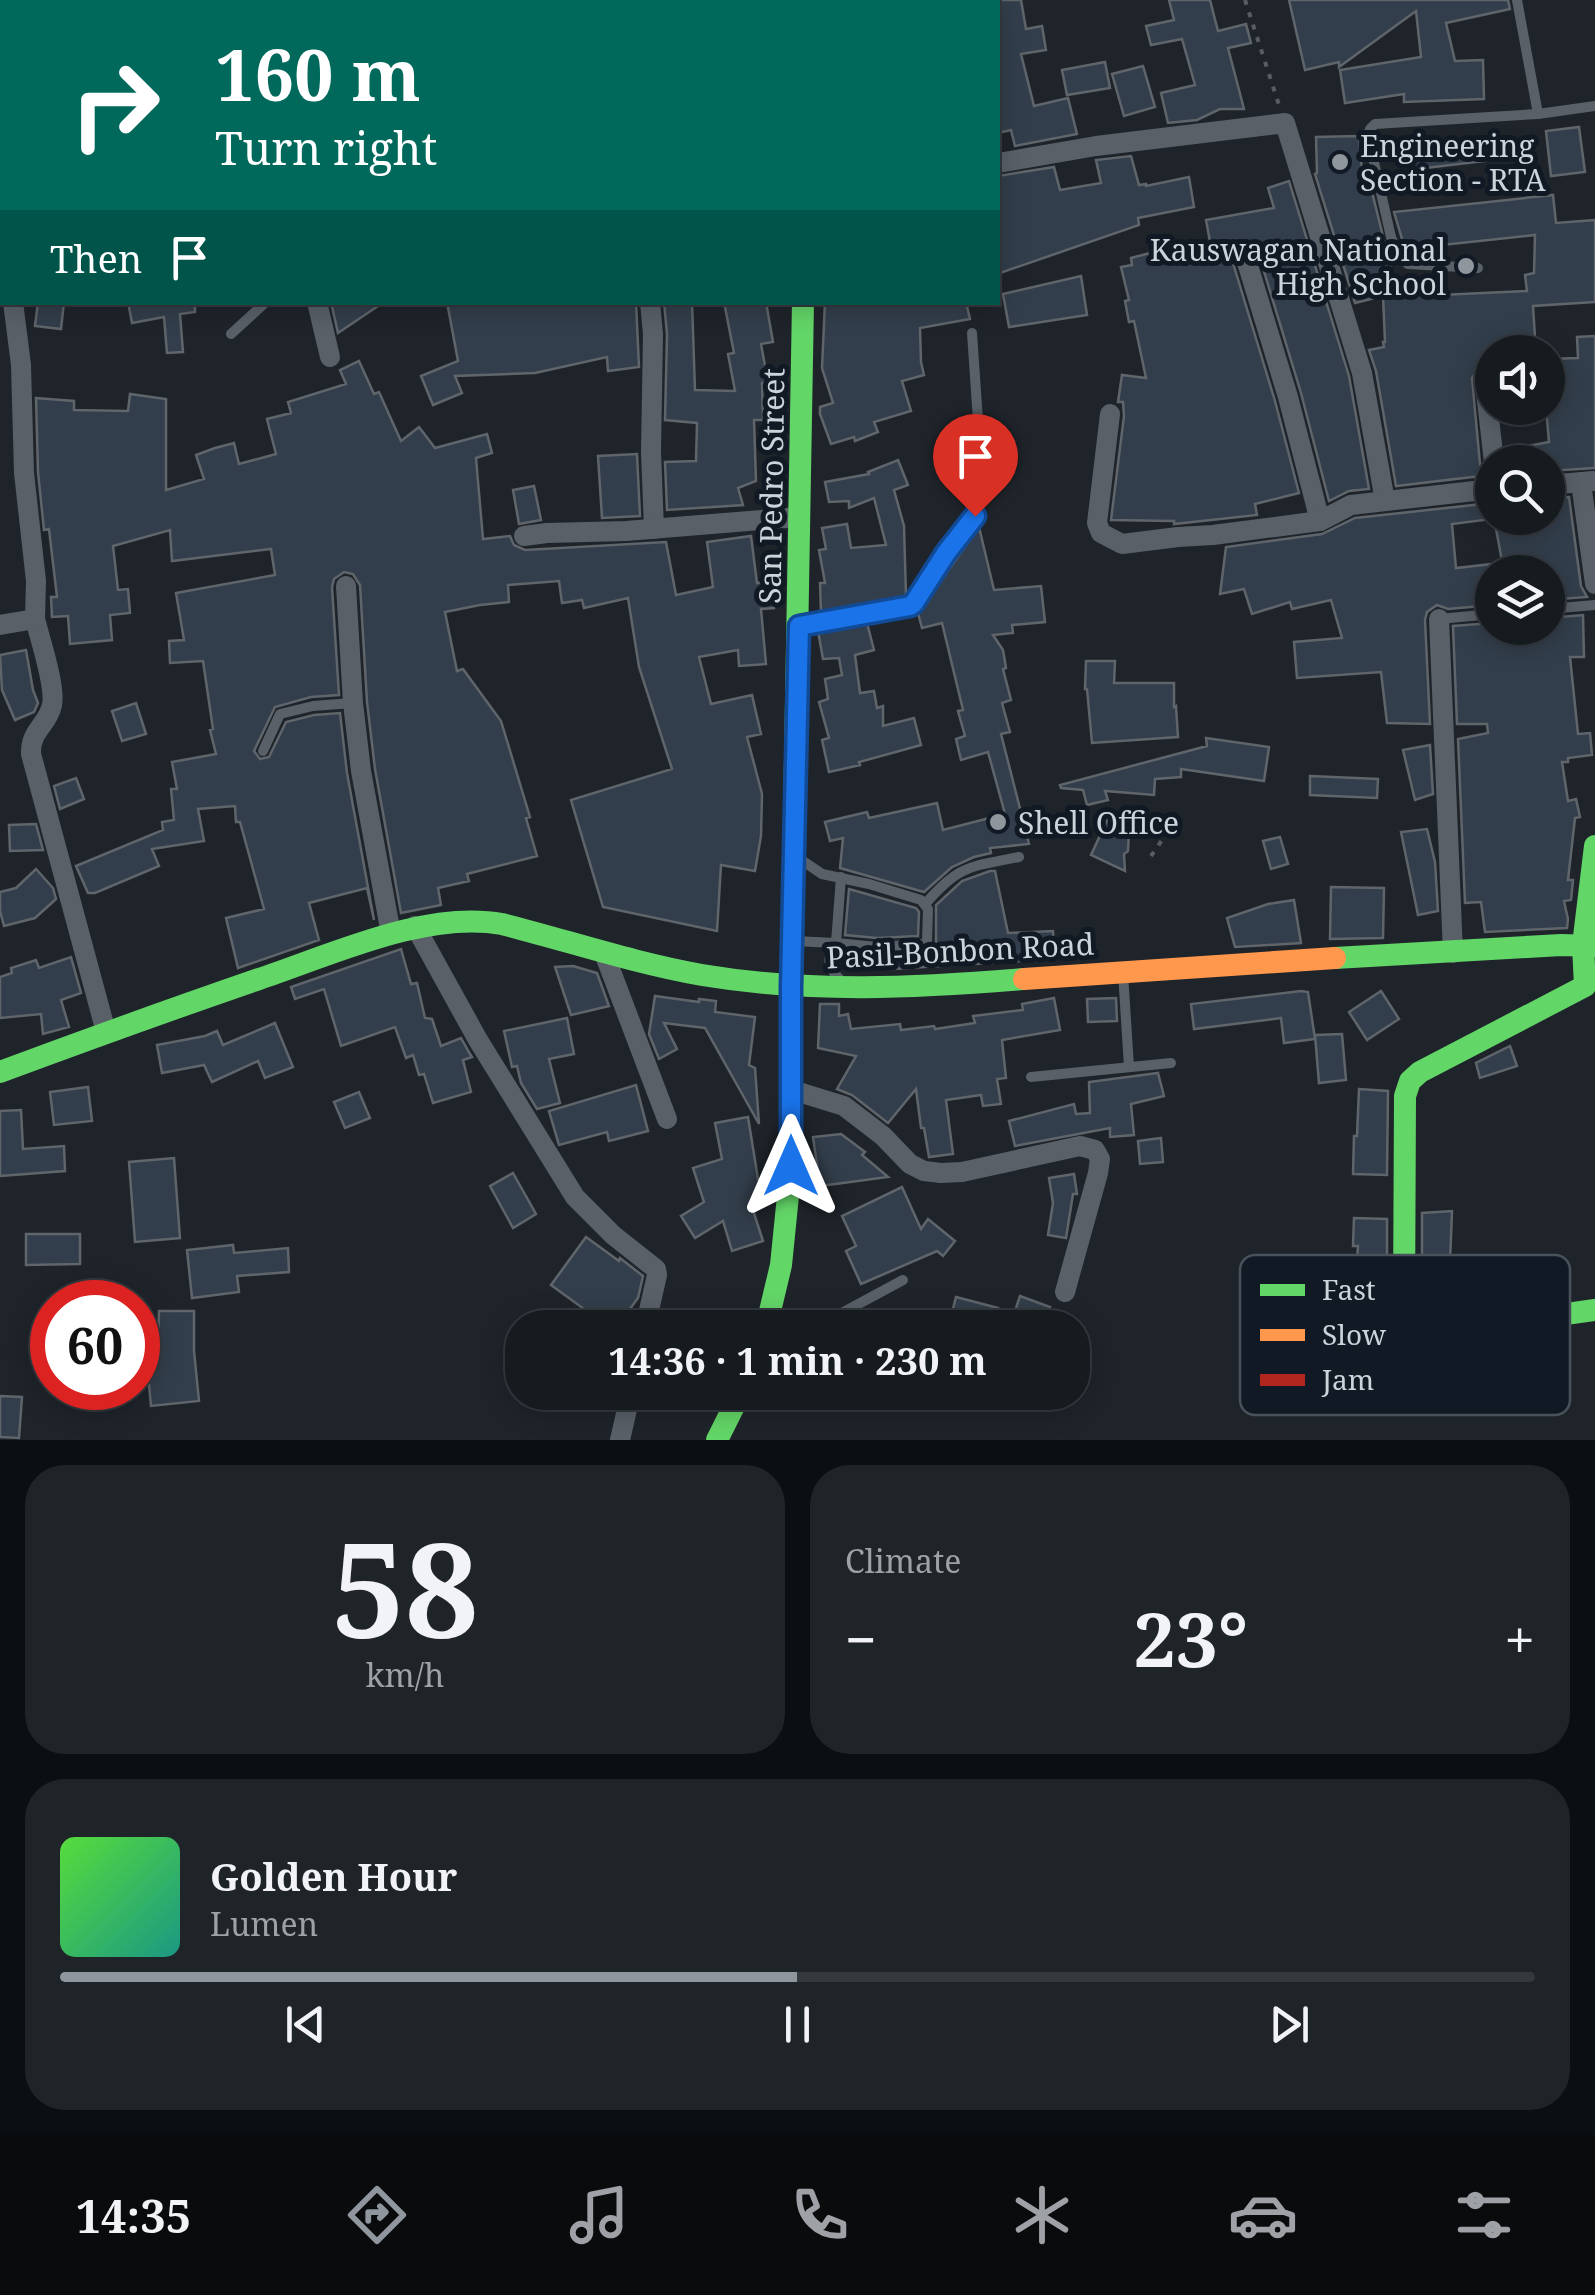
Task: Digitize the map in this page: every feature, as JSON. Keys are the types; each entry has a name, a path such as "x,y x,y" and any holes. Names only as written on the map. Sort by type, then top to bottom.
{"street":[{"path":"1000,163 1096,146 1285,124 1362,373 1385,501"},
{"path":"1246,258 1320,521"},
{"path":"13,305 21,365 24,473 36,581 35,619 53,698 49,713 32,736 30,754 106,1032"},
{"path":"318,305 330,357"},
{"path":"650,305 654,529"},
{"name":"San Pedro Street","path":"771,1310 786,1230 791,1166 803,305"},
{"path":"1110,414 1097,523 1101,533 1122,544 1320,521 1351,505 1475,491"},
{"path":"1588,482 1595,584"},
{"path":"524,536 799,517"},
{"path":"346,586 361,771 391,934"},
{"path":"0,625 35,619"},
{"path":"1440,619 1453,953"},
{"path":"1405,1255 1408,1087 1420,1072 1583,989 1595,846"},
{"name":"Pasil-Bonbon Road","path":"0,1072 391,934 416,926 467,920 491,922 706,976 791,987 914,988 1589,946"},
{"path":"416,926 478,1040 575,1197 613,1235 656,1269 649,1310"},
{"path":"604,953 667,1119"},
{"path":"792,1090 844,1106 883,1136 910,1164 924,1171 962,1172 1080,1146 1095,1150 1100,1159 1098,1173 1064,1292"},
{"path":"1570,1313 1595,1310"},
{"path":"620,1440 626,1410"},
{"path":"721,1439 734,1410"}],"lane":[{"path":"1516,0 1538,114"},
{"path":"1478,268 1408,264 1399,257 1368,136 1370,129 1375,124 1538,114 1595,106"},
{"path":"231,334 263,305"},
{"path":"799,626 910,606 975,516 980,450 972,334"},
{"path":"1565,608 1595,605"},
{"path":"1440,619 1475,616"},
{"path":"263,751 280,714 313,706 354,703"},
{"path":"794,940 877,947 923,944 928,938 926,904 911,896 822,874 795,855"},
{"path":"926,904 946,880 966,867 1019,857"},
{"path":"842,877 836,943 829,954 829,964 848,987"},
{"path":"1123,972 1128,1067"},
{"path":"1032,1077 1171,1062"},
{"path":"847,1310 903,1280"}],"path":[{"path":"1246,0 1285,124"},
{"path":"1151,856 1169,830"}],"building":[{"path":"1000,0 1021,0 1026,29 1042,26 1046,50 1021,54 1034,106 1068,98 1077,134 1015,146 1011,130 1000,133"},
{"path":"1169,0 1210,0 1218,31 1246,24 1251,43 1228,48 1244,109 1220,109 1197,120 1168,123 1161,93 1195,85 1182,39 1151,45 1146,26 1174,20"},
{"path":"1289,0 1508,0 1510,9 1446,23 1455,61 1483,60 1484,99 1404,102 1404,94 1345,103 1340,70 1421,57 1416,11 1339,67 1339,62 1305,70"},
{"path":"1105,62 1110,88 1067,95 1062,70"},
{"path":"1143,66 1155,107 1124,116 1112,74"},
{"path":"1579,127 1585,172 1551,176 1546,131"},
{"path":"1359,136 1364,194 1372,192 1398,297 1527,291 1525,275 1534,273 1535,235 1405,249 1394,212 1553,195 1556,223 1595,220 1595,302 1533,306 1535,335 1475,335 1472,378 1478,445 1475,445 1475,477 1396,486 1369,350 1384,347 1383,296 1355,303 1315,174 1316,137"},
{"path":"1483,140 1485,161 1408,170 1406,148"},
{"path":"1131,156 1139,185 1189,177 1194,207 1138,218 1139,225 1000,273 1000,176 1054,167 1060,190 1101,183 1096,160"},
{"path":"1289,181 1349,376 1369,489 1349,491 1329,501 1259,255 1255,248 1243,246 1235,250 1233,263 1299,493 1255,504 1257,515 1174,524 1111,520 1124,416 1123,402 1118,402 1122,375 1146,378 1134,321 1129,322 1125,301 1129,300 1121,267 1132,265 1131,258 1161,250 1164,261 1211,247 1206,220 1274,208 1268,188"},
{"path":"1081,276 1087,315 1009,327 1003,294"},
{"path":"38,305 64,305 61,329 35,326"},
{"path":"129,305 195,305 195,312 180,314 183,352 167,353 164,317 132,323"},
{"path":"332,305 380,305 338,333"},
{"path":"448,305 636,305 639,367 608,371 607,357 535,373 455,376 462,393 433,405 421,376 458,361"},
{"path":"664,305 692,305 695,390 735,391 728,354 734,353 725,305 767,305 773,342 761,344 768,382 762,383 763,420 754,420 756,481 738,488 743,505 667,510 665,462 696,461 697,423 665,420"},
{"path":"825,305 967,305 970,319 920,328 924,375 902,381 911,411 874,422 878,432 855,441 854,437 831,444 820,414 820,407 833,403 822,368"},
{"path":"1595,336 1595,468 1565,470 1565,445 1533,445 1549,442 1548,425 1565,425 1565,358 1578,358 1577,337"},
{"path":"359,361 374,394 379,392 401,441 419,427 435,448 487,434 492,453 476,458 483,539 510,536 514,545 525,550 666,542 676,595 713,587 707,542 751,536 757,583 771,581 774,608 761,609 766,664 739,666 738,650 699,657 711,704 752,695 761,734 747,737 762,794 755,871 721,865 717,931 603,907 571,800 672,769 639,667 628,598 584,608 582,600 562,603 559,581 508,585 509,602 445,612 457,671 463,669 501,721 530,817 526,818 537,856 467,874 469,881 438,888 441,905 401,913 375,769 360,585 353,574 344,572 334,579 332,587 339,695 311,697 275,707 254,751 260,759 269,757 286,722 340,713 374,920 367,888 309,903 319,940 238,968 226,918 264,909 240,822 236,822 235,806 198,809 204,841 152,849 159,866 88,893 76,866 163,830 162,822 174,820 171,789 177,789 172,762 216,754 203,661 170,663 169,641 184,640 176,593 275,575 271,549 172,561 170,530 113,546 118,590 128,589 130,613 110,615 112,640 70,644 68,616 52,617 51,597 57,597 49,529 44,530 36,398 74,401 74,410 128,411 130,394 166,399 166,490 204,479 196,455 215,448 234,443 239,464 276,454 267,419 291,413 288,402 346,384 340,370"},
{"path":"637,454 640,516 602,518 598,456"},
{"path":"898,460 908,485 894,490 904,526 906,596 821,613 820,583 825,583 819,550 826,549 822,528 847,524 851,548 886,545 874,498 849,508 849,501 829,502 825,482 869,474"},
{"path":"534,486 541,520 519,524 513,490"},
{"path":"1565,497 1569,497 1581,586 1587,597 1565,599 1565,555 1501,555 1497,535 1565,535"},
{"path":"1475,505 1475,521 1452,524 1456,568 1475,566 1475,607 1448,609 1437,605 1427,612 1425,620 1430,724 1387,723 1381,672 1297,678 1294,642 1342,638 1331,600 1292,609 1290,602 1252,614 1244,589 1220,594 1226,547 1322,534 1355,518"},
{"path":"979,527 994,590 1041,586 1045,622 1012,625 1013,633 993,635 1003,650 1003,669 1011,700 1002,703 1010,732 1001,734 1029,844 990,848 991,853 952,867 924,892 840,868 843,838 830,841 825,822 867,812 869,818 937,803 943,830 1005,814 988,752 961,760 956,739 965,736 958,711 963,710 942,623 922,628 918,613"},
{"path":"1583,615 1584,657 1570,657 1578,734 1590,733 1592,755 1562,762 1568,801 1576,799 1580,817 1575,818 1568,880 1573,880 1571,900 1564,901 1567,928 1485,932 1481,902 1465,903 1458,739 1488,733 1487,724 1457,724 1453,626 1475,624 1475,645 1565,645 1565,617"},
{"path":"867,623 874,650 855,655 860,693 874,691 877,708 883,706 883,726 914,718 921,745 829,772 822,740 829,738 819,702 828,699 825,679 842,675 839,658 823,659 818,631"},
{"path":"26,650 38,703 34,712 15,720 2,690 0,655"},
{"path":"1086,661 1115,661 1114,683 1174,683 1178,737 1092,743 1085,689"},
{"path":"136,703 146,734 122,741 112,711"},
{"path":"1206,738 1269,747 1264,781 1181,769 1181,777 1155,779 1154,795 1105,791 1108,800 1087,805 1083,790 1060,785 1207,746"},
{"path":"1430,745 1433,794 1415,800 1403,750"},
{"path":"1310,776 1378,779 1377,798 1310,795"},
{"path":"76,778 84,799 60,809 54,786"},
{"path":"1109,816 1129,832 1125,871 1091,855"},
{"path":"36,824 43,850 10,851 9,825"},
{"path":"1427,829 1435,862 1438,911 1418,915 1401,832"},
{"path":"1280,837 1288,864 1271,869 1263,841"},
{"path":"36,869 53,888 56,899 35,918 4,926 0,892 16,888"},
{"path":"995,871 1008,933 1053,931 1054,959 892,969 839,964 841,952 877,956 931,950 936,942 936,905 962,881"},
{"path":"1331,887 1384,888 1383,938 1330,939"},
{"path":"849,889 916,908 918,936 845,935"},
{"path":"1294,900 1301,943 1235,947 1227,918"},
{"path":"401,949 411,984 417,983 425,1018 432,1019 441,1046 461,1038 472,1057 463,1060 471,1092 433,1103 424,1074 419,1075 413,1055 406,1058 395,1027 341,1046 324,989 295,999 291,987"},
{"path":"71,957 81,993 61,1000 69,1027 43,1034 41,1014 0,1018 0,977 12,973 11,968 36,960 39,968"},
{"path":"573,966 597,973 609,1006 571,1015 555,967"},
{"path":"1381,991 1399,1019 1367,1040 1349,1012"},
{"path":"1308,992 1315,1039 1284,1043 1281,1018 1194,1029 1191,1004"},
{"path":"655,996 716,1001 715,1012 755,1017 749,1065 755,1068 759,1124 705,1028 664,1023 677,1049 659,1059 649,1034"},
{"path":"1054,998 1060,1030 1002,1040 1006,1078 997,1079 1001,1104 983,1106 981,1095 946,1100 953,1154 929,1157 916,1089 888,1123 852,1095 837,1089 856,1056 818,1048 820,1004 839,1004 839,1016 848,1014 851,1029 900,1024 901,1030 975,1023 973,1016 1023,1010 1022,1004"},
{"path":"1116,998 1117,1021 1088,1022 1087,999"},
{"path":"567,1018 574,1054 549,1059 560,1103 537,1109 521,1083 517,1066 512,1067 504,1031"},
{"path":"275,1023 293,1067 265,1078 258,1061 212,1082 204,1065 162,1073 157,1045 217,1031 223,1045"},
{"path":"1342,1034 1346,1080 1319,1083 1315,1035"},
{"path":"1510,1046 1517,1066 1480,1078 1476,1063"},
{"path":"1158,1073 1164,1096 1131,1104 1134,1135 1110,1137 1110,1128 1015,1146 1009,1121 1074,1104 1076,1114 1090,1113 1089,1082"},
{"path":"636,1085 648,1131 609,1141 607,1132 559,1145 549,1111"},
{"path":"88,1087 92,1121 54,1125 50,1092"},
{"path":"1359,1089 1388,1091 1387,1175 1353,1174"},
{"path":"359,1092 370,1118 345,1128 334,1102"},
{"path":"21,1110 23,1149 64,1146 65,1171 0,1176 0,1111"},
{"path":"748,1117 758,1179 768,1198 752,1207 763,1241 732,1251 723,1221 695,1238 681,1216 704,1202 693,1168 722,1159 715,1123"},
{"path":"841,1134 888,1177 820,1186 813,1137"},
{"path":"1161,1138 1163,1162 1140,1164 1138,1141"},
{"path":"174,1158 180,1238 135,1242 129,1162"},
{"path":"513,1173 536,1214 513,1228 490,1186"},
{"path":"1074,1174 1077,1194 1073,1194 1066,1238 1048,1235 1053,1203 1049,1178"},
{"path":"902,1187 921,1229 928,1219 955,1241 943,1256 937,1251 861,1284 846,1251 856,1246 842,1216"},
{"path":"1452,1211 1450,1255 1422,1255 1422,1213"},
{"path":"1354,1218 1387,1219 1387,1255 1357,1255 1358,1246 1353,1246"},
{"path":"26,1234 80,1234 80,1264 26,1265"},
{"path":"586,1237 643,1276 638,1298 629,1310 583,1310 551,1285"},
{"path":"233,1245 234,1253 288,1248 289,1272 237,1276 239,1292 192,1298 187,1250"},
{"path":"1020,1296 1050,1307 1049,1310 1015,1310"},
{"path":"956,1297 998,1308 998,1310 953,1310"},
{"path":"160,1311 194,1311 199,1401 160,1405"},
{"path":"0,1396 22,1397 19,1438 0,1437"}],"traffic: fast":[{"path":"770,1310 781,1265 791,1166 803,305"},
{"path":"1404,1255 1405,1096 1410,1081 1420,1072 1585,986 1583,945 1595,846"},
{"path":"0,1072 347,947 442,923 502,924 651,964 742,981 863,987 1024,979"},
{"path":"1335,958 1595,946"},
{"path":"1570,1313 1595,1310"},
{"path":"717,1440 732,1410"}],"traffic: slow":[{"path":"1024,979 1335,958"}],"place":[{"name":"Engineering Section - RTA","path":"1340,162"},
{"name":"Kauswagan National High School","path":"1466,266"},
{"name":"Shell Office","path":"998,822"}],"route":[{"path":"791,1166 799,626 910,606 975,516"}]}
